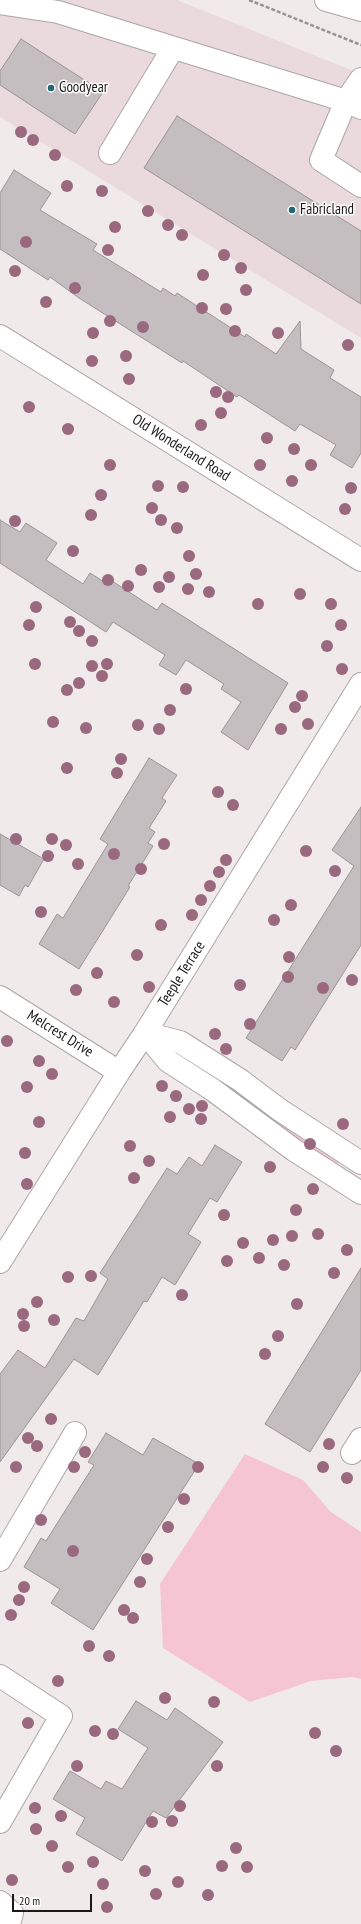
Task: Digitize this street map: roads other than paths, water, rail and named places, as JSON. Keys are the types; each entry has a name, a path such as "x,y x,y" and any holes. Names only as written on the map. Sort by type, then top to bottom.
{"street":[{"path":"326,0 361,10"},
{"path":"0,3 58,12 353,104"},
{"path":"110,153 173,48"},
{"path":"361,79 353,104 320,160 361,186"},
{"name":"Old Wonderland Road","path":"0,336 361,560"},
{"name":"Teeple Terrace","path":"0,1262 119,1072 145,1034 361,684"},
{"name":"Melcrest Drive","path":"0,997 119,1072"},
{"path":"145,1034 180,1042 240,1080 280,1110 359,1162 352,1187 294,1150 213,1090 168,1061 145,1034"},
{"path":"0,1560 75,1433"},
{"path":"0,1676 61,1716 0,1822"},
{"path":"0,1902 12,1913 9,1924"}],"place":[{"name":"Goodyear","path":"51,88"},
{"name":"Fabricland","path":"292,210"}]}
